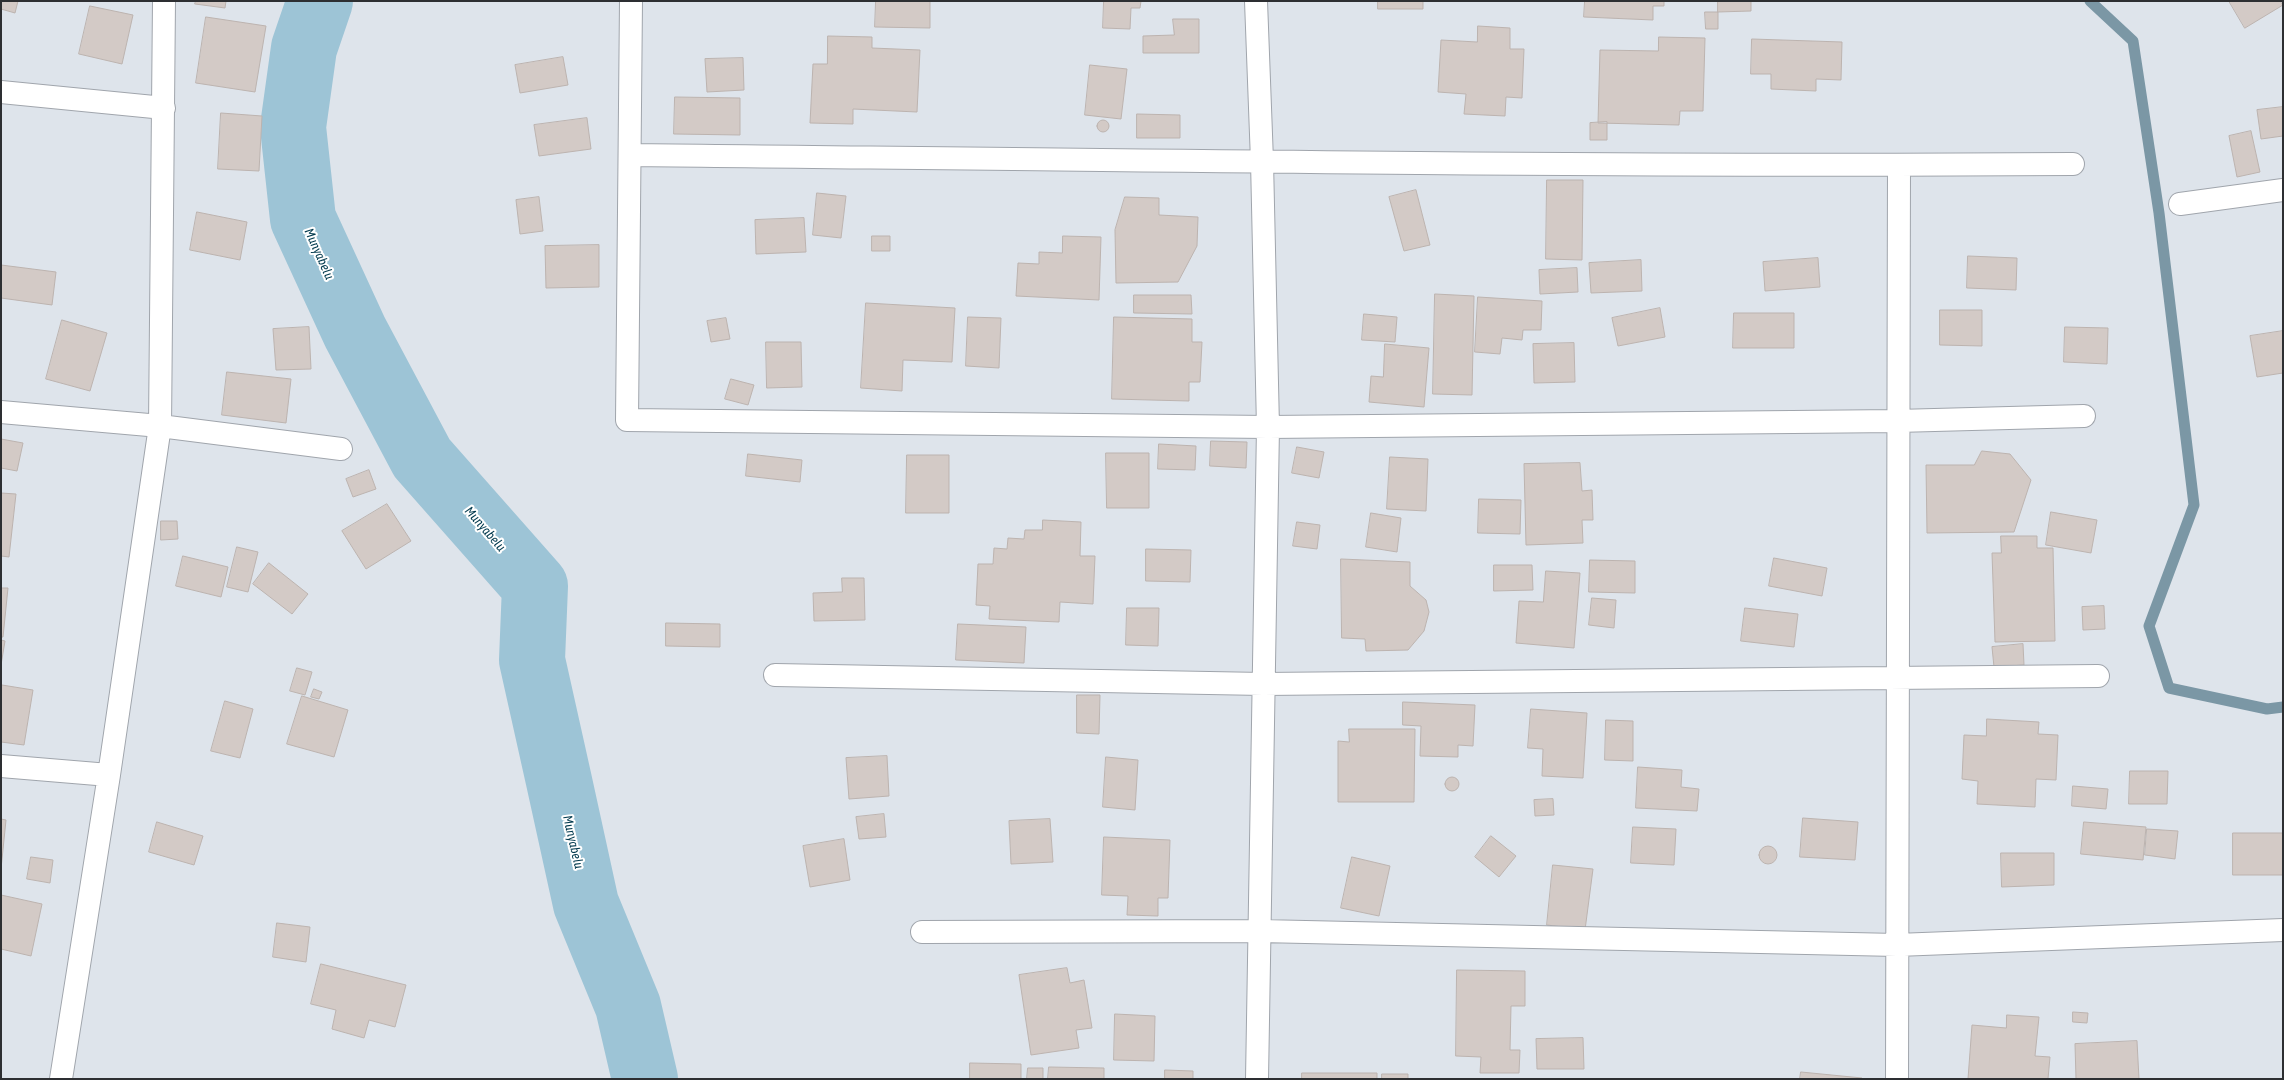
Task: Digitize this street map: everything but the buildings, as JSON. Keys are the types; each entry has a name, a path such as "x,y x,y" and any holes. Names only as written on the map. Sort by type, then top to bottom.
{"street":[{"path":"61,1079 109,775 160,426 164,1"},
{"path":"632,1 628,420 1268,427 1897,421 2084,416"},
{"path":"1256,1 1262,161 1268,427 1257,1079"},
{"path":"1,92 164,108"},
{"path":"630,155 1899,165 2073,164"},
{"path":"1897,1079 1897,421 1899,165"},
{"path":"2180,204 2283,190"},
{"path":"1,412 160,426 341,449"},
{"path":"775,675 1263,684 2098,676"},
{"path":"1,766 109,775"},
{"path":"922,932 1260,931 1897,945 2283,930"}],"waterway":[{"name":"Munyabelu","path":"320,1 304,48 293,127 303,219 355,332 422,458 535,586 532,660 586,904 628,1006 645,1079"},
{"path":"2090,1 2133,41 2159,213 2194,505 2149,626 2169,688 2267,709 2283,707"}]}
